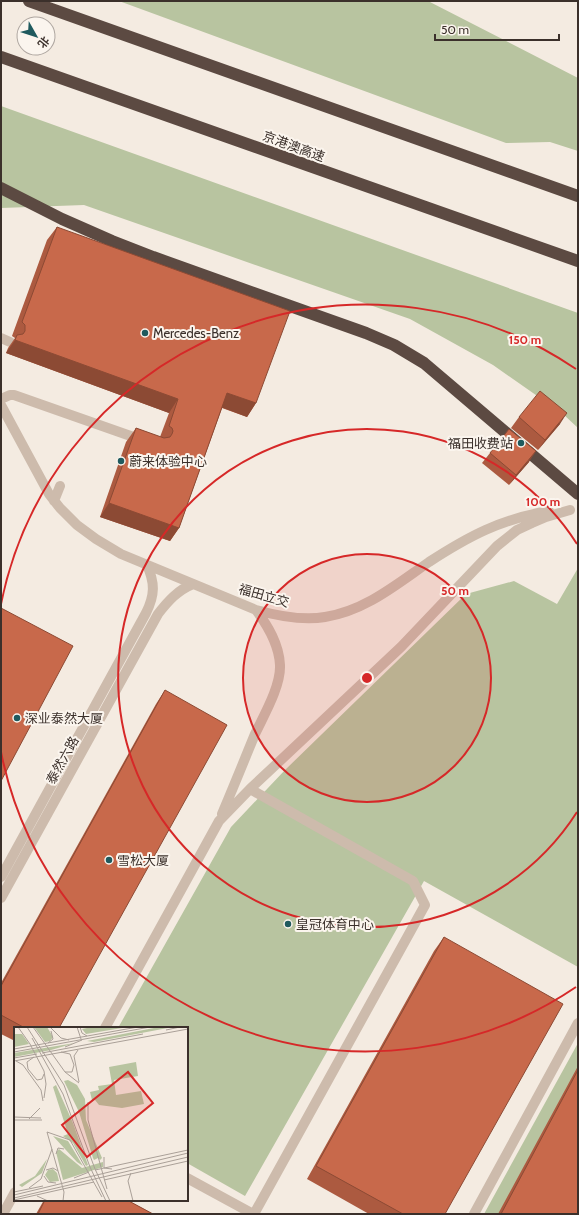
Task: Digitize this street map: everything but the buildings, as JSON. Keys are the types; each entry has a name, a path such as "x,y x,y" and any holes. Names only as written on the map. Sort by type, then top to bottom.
{"highway":[{"path":"29,1 578,196"},
{"name":"京港澳高速","path":"1,57 578,261"},
{"path":"1,188 62,219 112,241 366,333 394,345 424,364 578,494"}],"street":[{"path":"1,399 14,395 150,442"},
{"name":"福田立交","path":"1,405 49,494 77,525 96,539 121,554 256,610 277,615 302,618 325,618 347,612 384,594 447,551 481,531 507,521 534,514 574,510"},
{"path":"54,501 60,486"},
{"path":"220,820 250,789 401,647 497,546 517,530 532,522 574,510"},
{"name":"泰然六路","path":"1,877 150,605 154,588 147,565"},
{"name":"泰然六路","path":"1,898 158,614 172,597 193,584"},
{"path":"105,1027 220,820 276,688 280,665 274,639 267,625 256,610"},
{"path":"188,1179 254,1214 425,905 413,881 250,789"},
{"path":"474,1214 578,1023"},
{"path":"3,1214 14,1194"}],"green space":[{"path":"119,1 428,1 578,78 578,151 550,142 506,143"},
{"path":"1,106 578,313 578,428 563,414 493,365 410,319 84,205 1,208"},
{"name":"皇冠体育中心","path":"578,568 578,967 424,881 245,1196 188,1164 188,1027 119,1027 231,827 285,770 466,594 514,581 557,604"},
{"path":"578,1043 578,1214 484,1214"}],"place":[{"name":"Mercedes-Benz","path":"145,333"},
{"name":"福田收费站","path":"521,443"},
{"name":"蔚来体验中心","path":"121,461"},
{"name":"深业泰然大厦","path":"17,718"},
{"name":"雪松大厦","path":"109,860"},
{"name":"皇冠体育中心","path":"288,924"}]}
